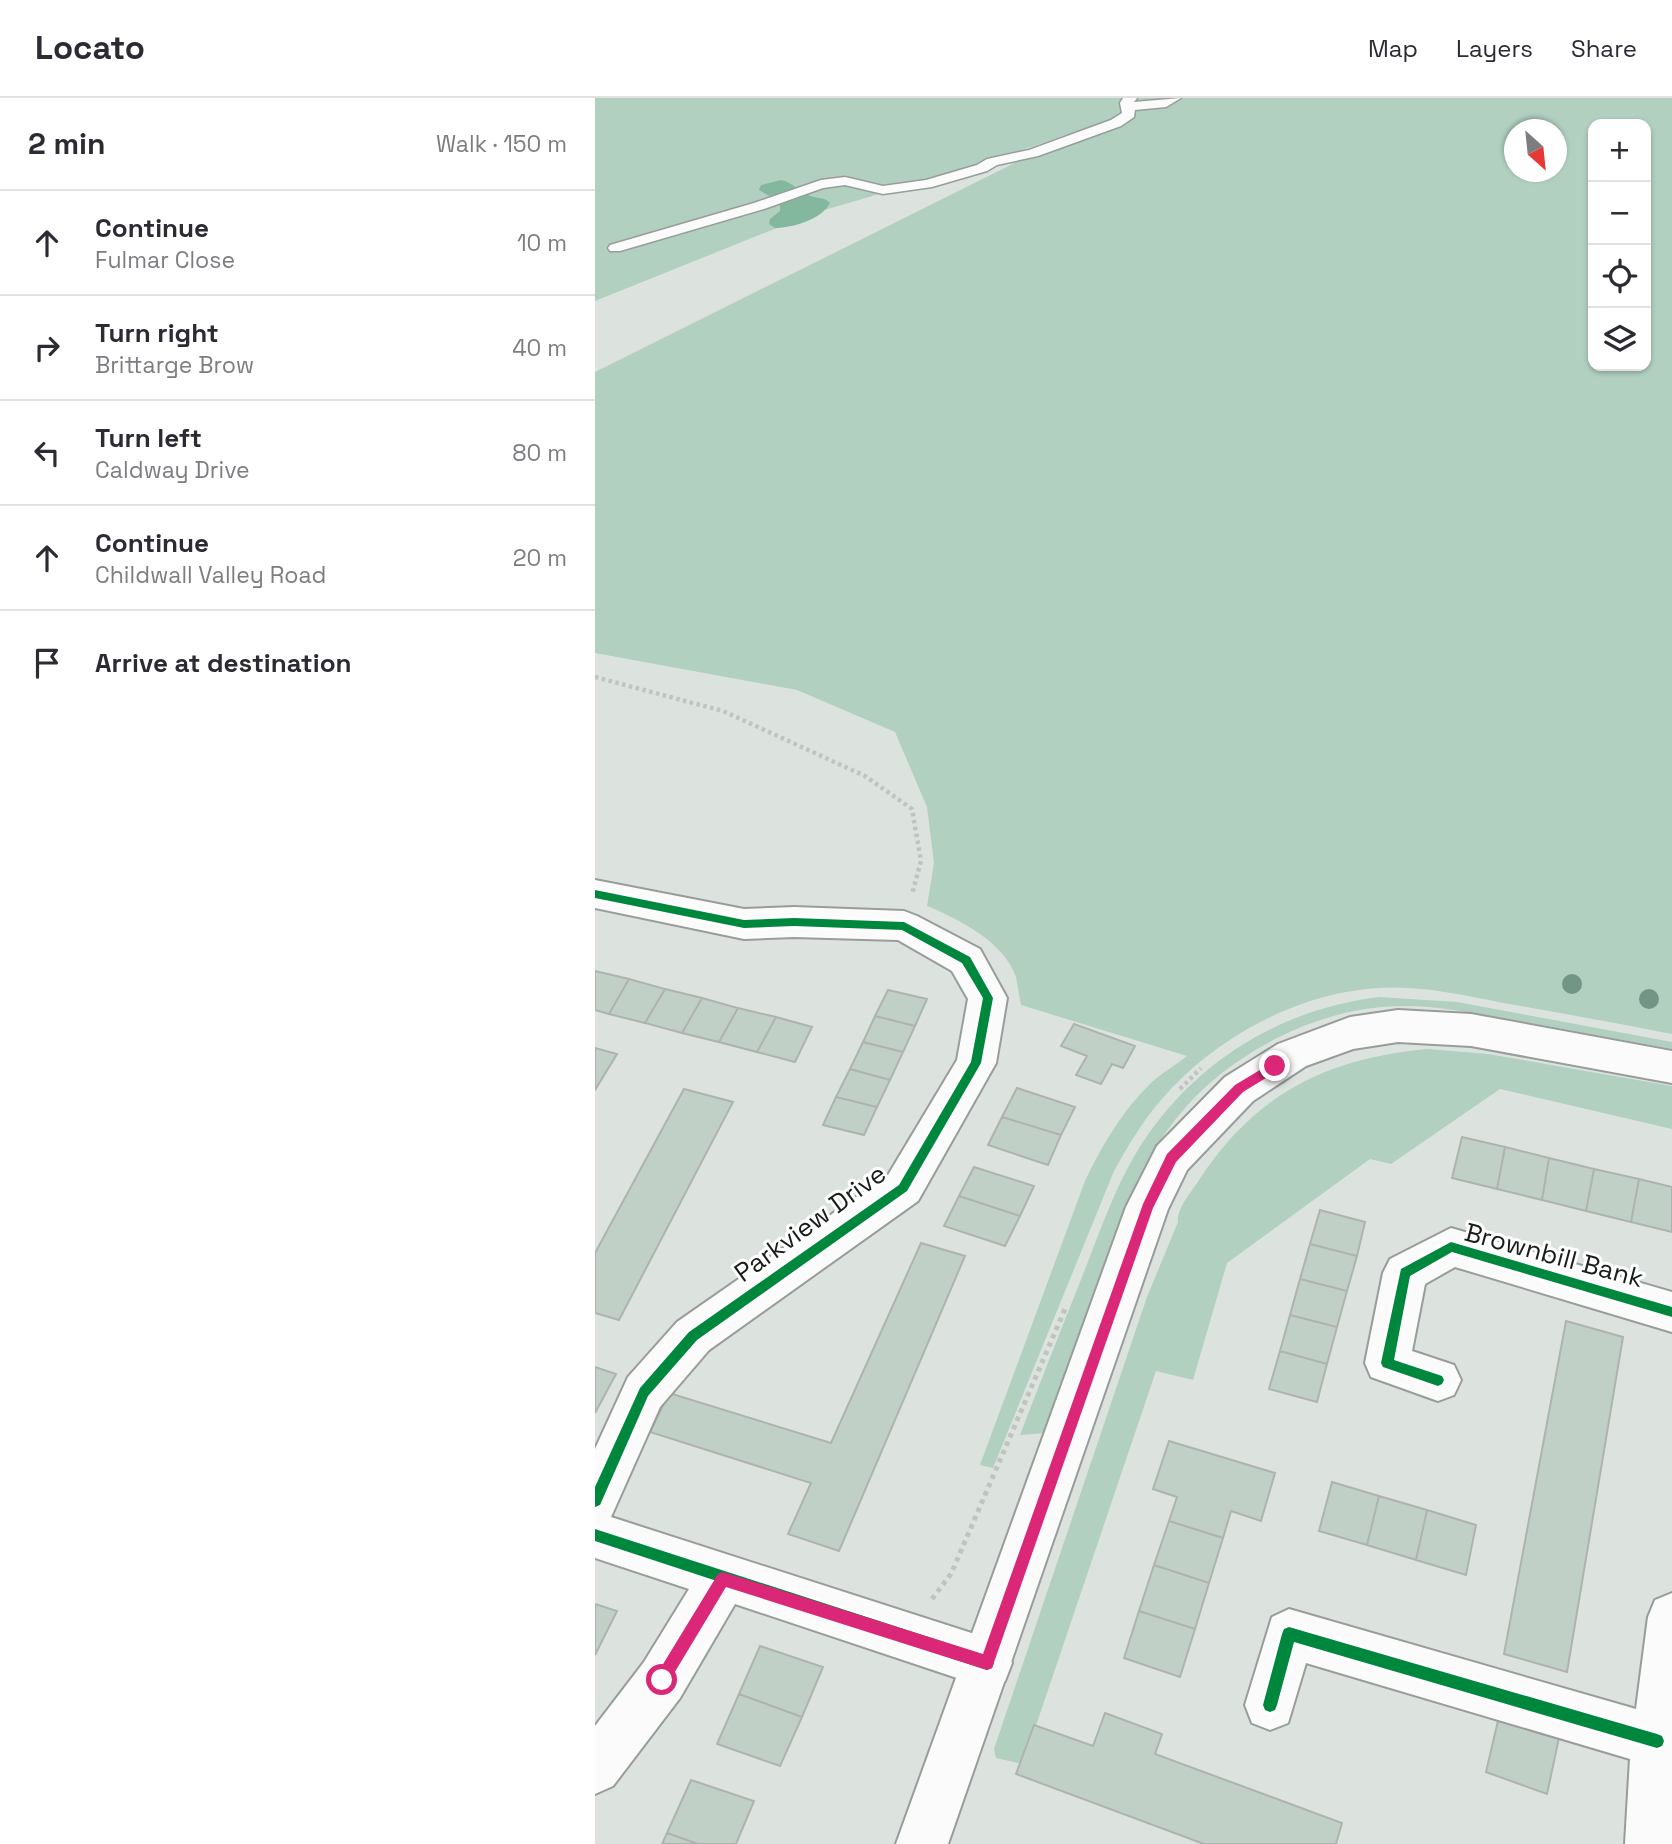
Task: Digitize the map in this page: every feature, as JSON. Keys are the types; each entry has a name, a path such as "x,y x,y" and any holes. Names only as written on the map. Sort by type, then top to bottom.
{"street":[{"name":"Parkview Drive","path":"595,894 744,924 794,922 904,926 966,960 988,998 976,1063 903,1188 693,1336 644,1392 595,1501"},
{"path":"922,1844 1147,1207 1172,1158 1239,1089 1292,1055 1350,1033 1398,1026 1471,1030 1672,1067"},
{"name":"Brownbill Bank","path":"1438,1380 1387,1363 1405,1273 1451,1247 1672,1312"},
{"path":"595,1535 987,1663"},
{"path":"595,1768 662,1680 723,1579"},
{"path":"1651,1844 1657,1741 1672,1617"},
{"path":"1270,1705 1289,1634 1657,1741"}],"lane":[{"path":"615,248 834,182 856,183 883,190 927,184 982,168 992,162 1034,153 1107,127 1126,118 1130,111 1128,103 1161,104 1174,98"}],"path":[{"path":"595,677 723,712 865,776 912,810 921,861 904,926"},
{"path":"1174,1097 1207,1063"},
{"path":"903,1636 951,1574 1070,1296"}],"shaded area":[{"path":"595,98 1672,98 1672,1034 1457,994 1394,987 1347,992 1317,999 1258,1023 1231,1039 1205,1057 1161,1100 1141,1126 1114,1171 993,1468 980,1465 1085,1181 1106,1141 1131,1104 1152,1082 1187,1056 1021,1005 1016,977 1002,953 979,933 927,906 934,863 927,807 895,732 797,690 595,653 595,372 1083,129 966,169 814,213 595,301"},
{"path":"781,180 808,195 830,203 821,214 806,222 775,228 769,224 770,219 780,211 780,202 759,190 761,185"},
{"path":"1379,997 1457,1002 1672,1042 1672,1049 1468,1012 1405,1006 1372,1008 1323,1019 1277,1038 1240,1060 1209,1084 1162,1138 1144,1169 1113,1238 1045,1433 1020,1435 1117,1191 1133,1158 1165,1113 1189,1086 1245,1043 1309,1013 1343,1003"},
{"path":"1427,1049 1488,1054 1672,1086 1672,1129 1500,1089 1391,1164 1370,1159 1227,1263 1193,1380 1156,1371 1023,1764 996,1758 994,1749 1147,1297 1185,1200 1221,1150 1244,1124 1297,1086 1357,1061"}],"building":[{"path":"595,971 629,979 609,1014 595,1010"},
{"path":"629,979 665,989 645,1023 609,1014"},
{"path":"665,989 702,998 682,1033 645,1023"},
{"path":"888,990 927,999 915,1026 875,1016"},
{"path":"702,998 738,1008 719,1042 682,1033"},
{"path":"738,1008 776,1017 757,1052 719,1042"},
{"path":"875,1016 915,1026 903,1052 863,1042"},
{"path":"776,1017 812,1027 795,1062 757,1052"},
{"path":"1074,1024 1135,1046 1123,1068 1112,1064 1101,1084 1076,1075 1087,1056 1061,1046"},
{"path":"863,1042 903,1052 890,1080 850,1069"},
{"path":"595,1048 617,1054 595,1090"},
{"path":"850,1069 890,1080 877,1107 836,1097"},
{"path":"1017,1088 1075,1107 1061,1135 1002,1117"},
{"path":"684,1089 733,1102 619,1320 595,1313 595,1253"},
{"path":"836,1097 877,1107 864,1135 823,1125"},
{"path":"1002,1117 1061,1135 1048,1165 988,1145"},
{"path":"1462,1137 1505,1147 1497,1189 1452,1178"},
{"path":"1505,1147 1549,1158 1542,1200 1497,1189"},
{"path":"1549,1158 1594,1169 1586,1211 1542,1200"},
{"path":"974,1167 1034,1186 1020,1216 959,1196"},
{"path":"1594,1169 1639,1179 1631,1222 1586,1211"},
{"path":"1639,1179 1672,1187 1672,1232 1631,1222"},
{"path":"959,1196 1020,1216 1005,1246 944,1226"},
{"path":"1320,1210 1365,1222 1357,1256 1310,1244"},
{"path":"921,1243 965,1256 839,1551 788,1534 811,1483 650,1432 669,1393 831,1443"},
{"path":"1310,1244 1357,1256 1347,1291 1300,1279"},
{"path":"1300,1279 1347,1291 1337,1327 1290,1315"},
{"path":"1290,1315 1337,1327 1327,1364 1280,1351"},
{"path":"1566,1321 1623,1337 1567,1672 1504,1654"},
{"path":"1280,1351 1327,1364 1317,1402 1269,1389"},
{"path":"595,1367 616,1374 595,1413"},
{"path":"1169,1441 1275,1473 1261,1521 1231,1511 1223,1538 1169,1521 1177,1497 1153,1489"},
{"path":"1332,1482 1379,1496 1367,1545 1319,1531"},
{"path":"1379,1496 1427,1510 1416,1560 1367,1545"},
{"path":"1427,1510 1476,1525 1466,1575 1416,1560"},
{"path":"1169,1521 1223,1538 1209,1583 1154,1565"},
{"path":"1154,1565 1209,1583 1195,1629 1139,1611"},
{"path":"595,1604 617,1611 595,1655"},
{"path":"1139,1611 1195,1629 1180,1677 1124,1658"},
{"path":"760,1646 823,1667 802,1717 739,1694"},
{"path":"739,1694 802,1717 780,1766 717,1744"},
{"path":"1500,1712 1560,1733 1547,1794 1486,1772"},
{"path":"1105,1713 1162,1734 1155,1754 1342,1823 1336,1844 1204,1844 1016,1774 1034,1725 1093,1746"},
{"path":"691,1780 754,1801 736,1844 698,1844 667,1833"},
{"path":"667,1833 698,1844 662,1844"}],"cycle path":[{"path":"595,894 744,924 794,922 904,926 966,960 988,998 976,1063 903,1188 693,1336 644,1392 595,1501"},
{"path":"1438,1380 1387,1363 1405,1273 1451,1247 1672,1312"},
{"path":"595,1535 987,1663"},
{"path":"1270,1705 1289,1634 1657,1741"}],"route":[{"path":"662,1680 723,1579 987,1663 1147,1207 1172,1158 1200,1127 1239,1089 1275,1066"}]}
